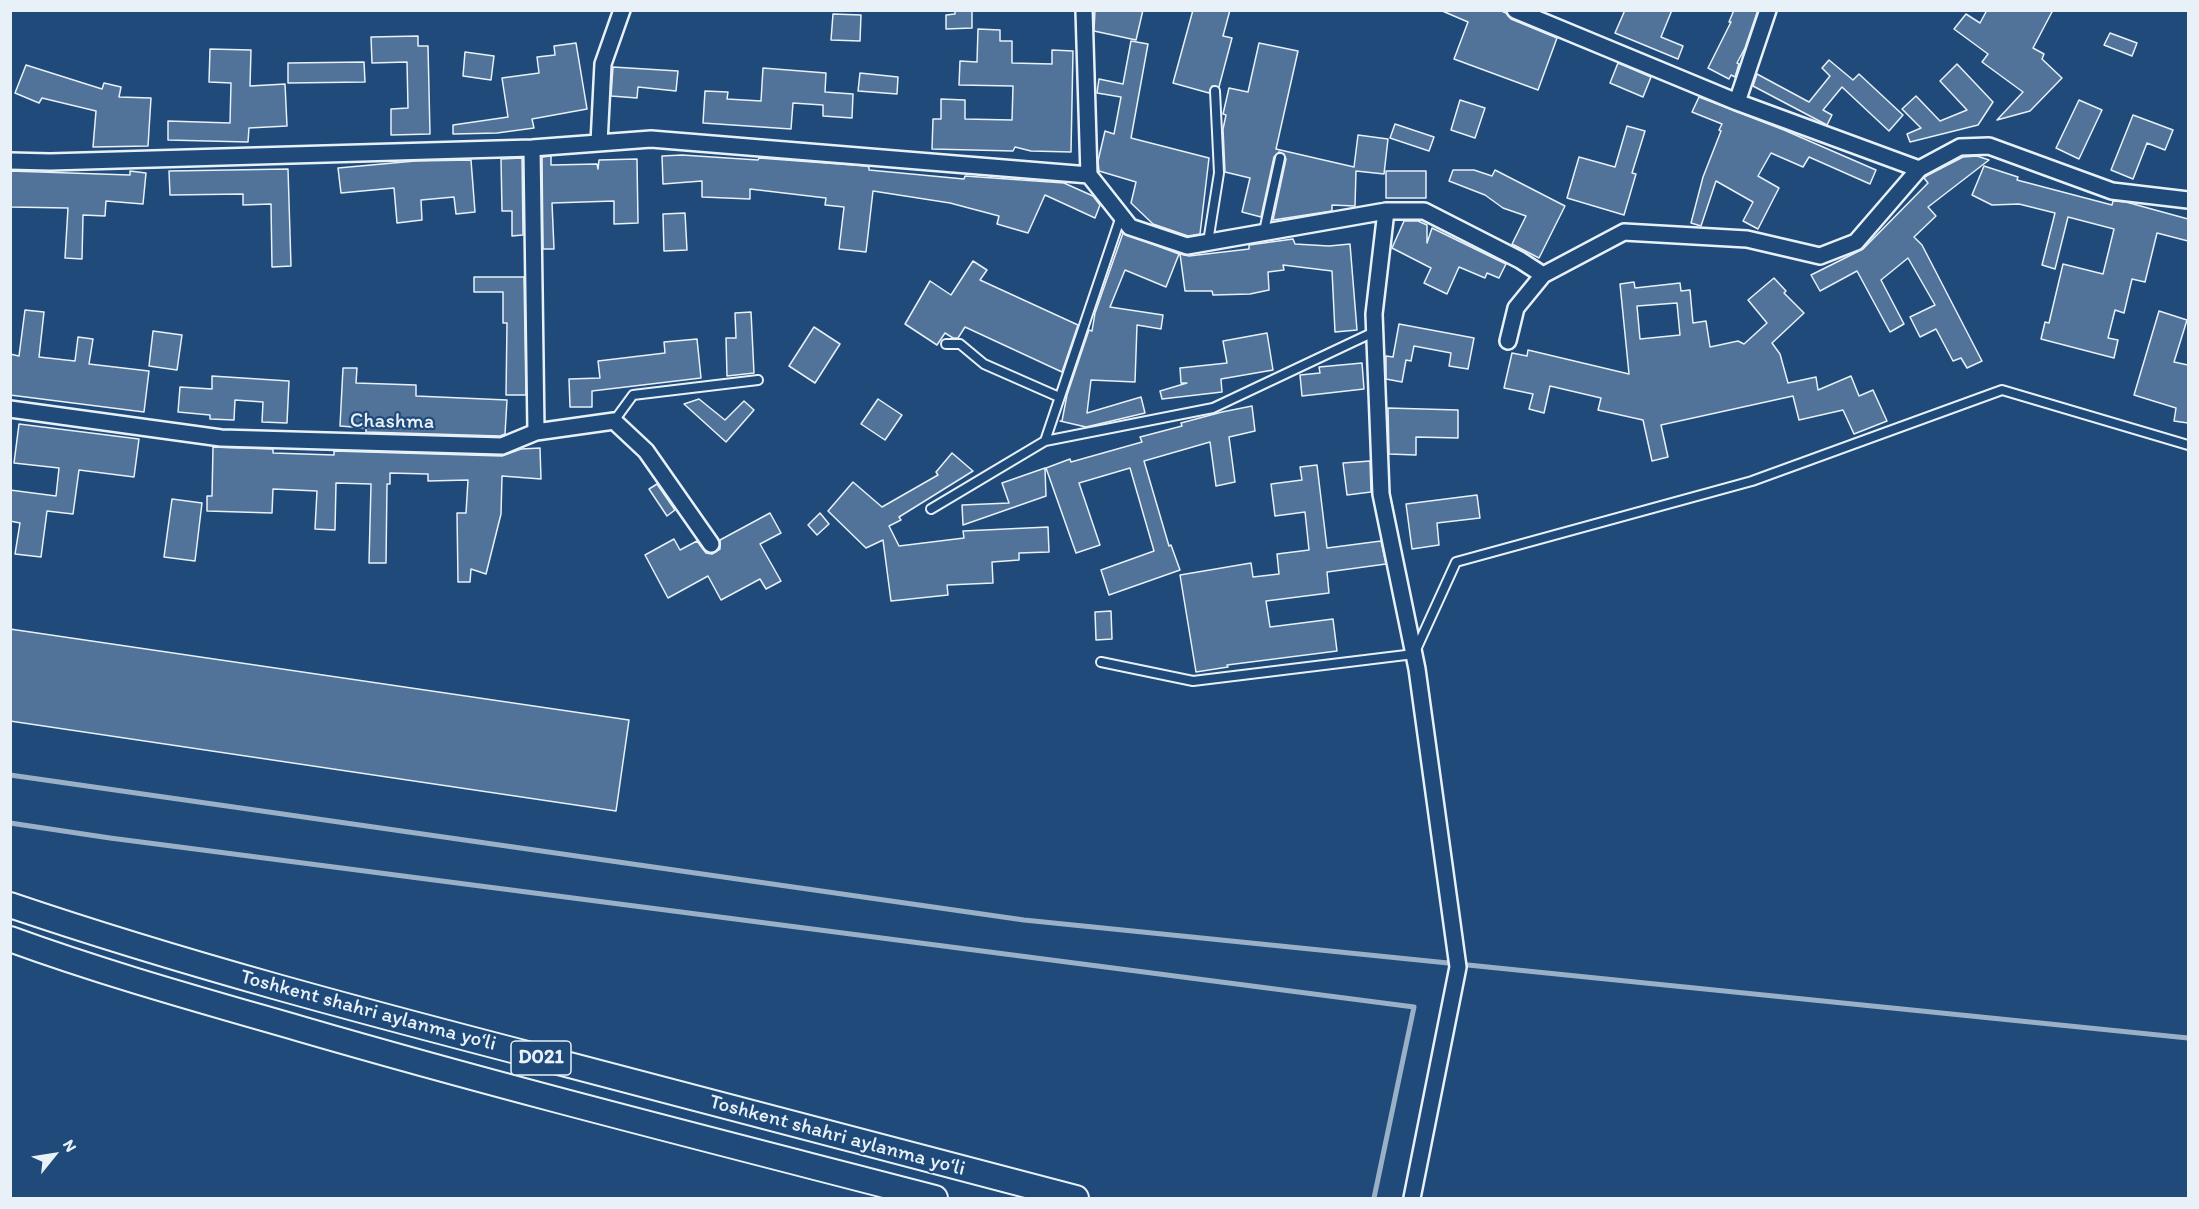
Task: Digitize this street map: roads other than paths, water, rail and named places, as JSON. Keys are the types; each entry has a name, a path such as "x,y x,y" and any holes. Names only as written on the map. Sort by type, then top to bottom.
{"highway":[{"name":"Toshkent shahri aylanma yoʻli","path":"10,905 279,987 423,1027 1076,1198"},
{"name":"Toshkent shahri aylanma yoʻli","path":"10,939 51,954 229,1009 384,1053 935,1198"},
{"path":"671,1129 679,1124 684,1115 681,1095"}],"street":[{"path":"599,143 603,64 622,10"},
{"path":"1084,10 1089,175 1130,227 1187,246 1386,211 1424,211 1520,260 1543,275"},
{"path":"1515,10 1737,102 1919,169"},
{"path":"1737,102 1768,10"},
{"path":"10,161 50,162 532,148 651,139 1089,175"},
{"path":"1508,341 1516,308 1543,275 1624,232 1747,239 1820,256 1856,242 1919,169 1960,147 1989,146 2112,191 2188,200"},
{"path":"532,148 536,432"},
{"path":"1386,211 1374,314 1382,494 1414,654 1457,962 1412,1198"},
{"name":"Chashma","path":"10,409 221,438 502,446 536,432 614,421"},
{"path":"614,421 646,451 711,544"}],"lane":[{"path":"1208,242 1219,173 1215,91"},
{"path":"1264,231 1280,158"},
{"path":"1045,441 1121,216"},
{"path":"931,509 1045,441 1212,408 1374,332"},
{"path":"946,344 960,344 984,363 1059,397"},
{"path":"614,421 633,395 758,380"},
{"path":"1101,662 1193,681 1414,654 1456,562 1752,481 2002,390 2188,445"}],"waterway":[{"path":"10,775 1024,920 2188,1038"},
{"path":"10,823 110,838 1414,1007 1374,1198"}]}
